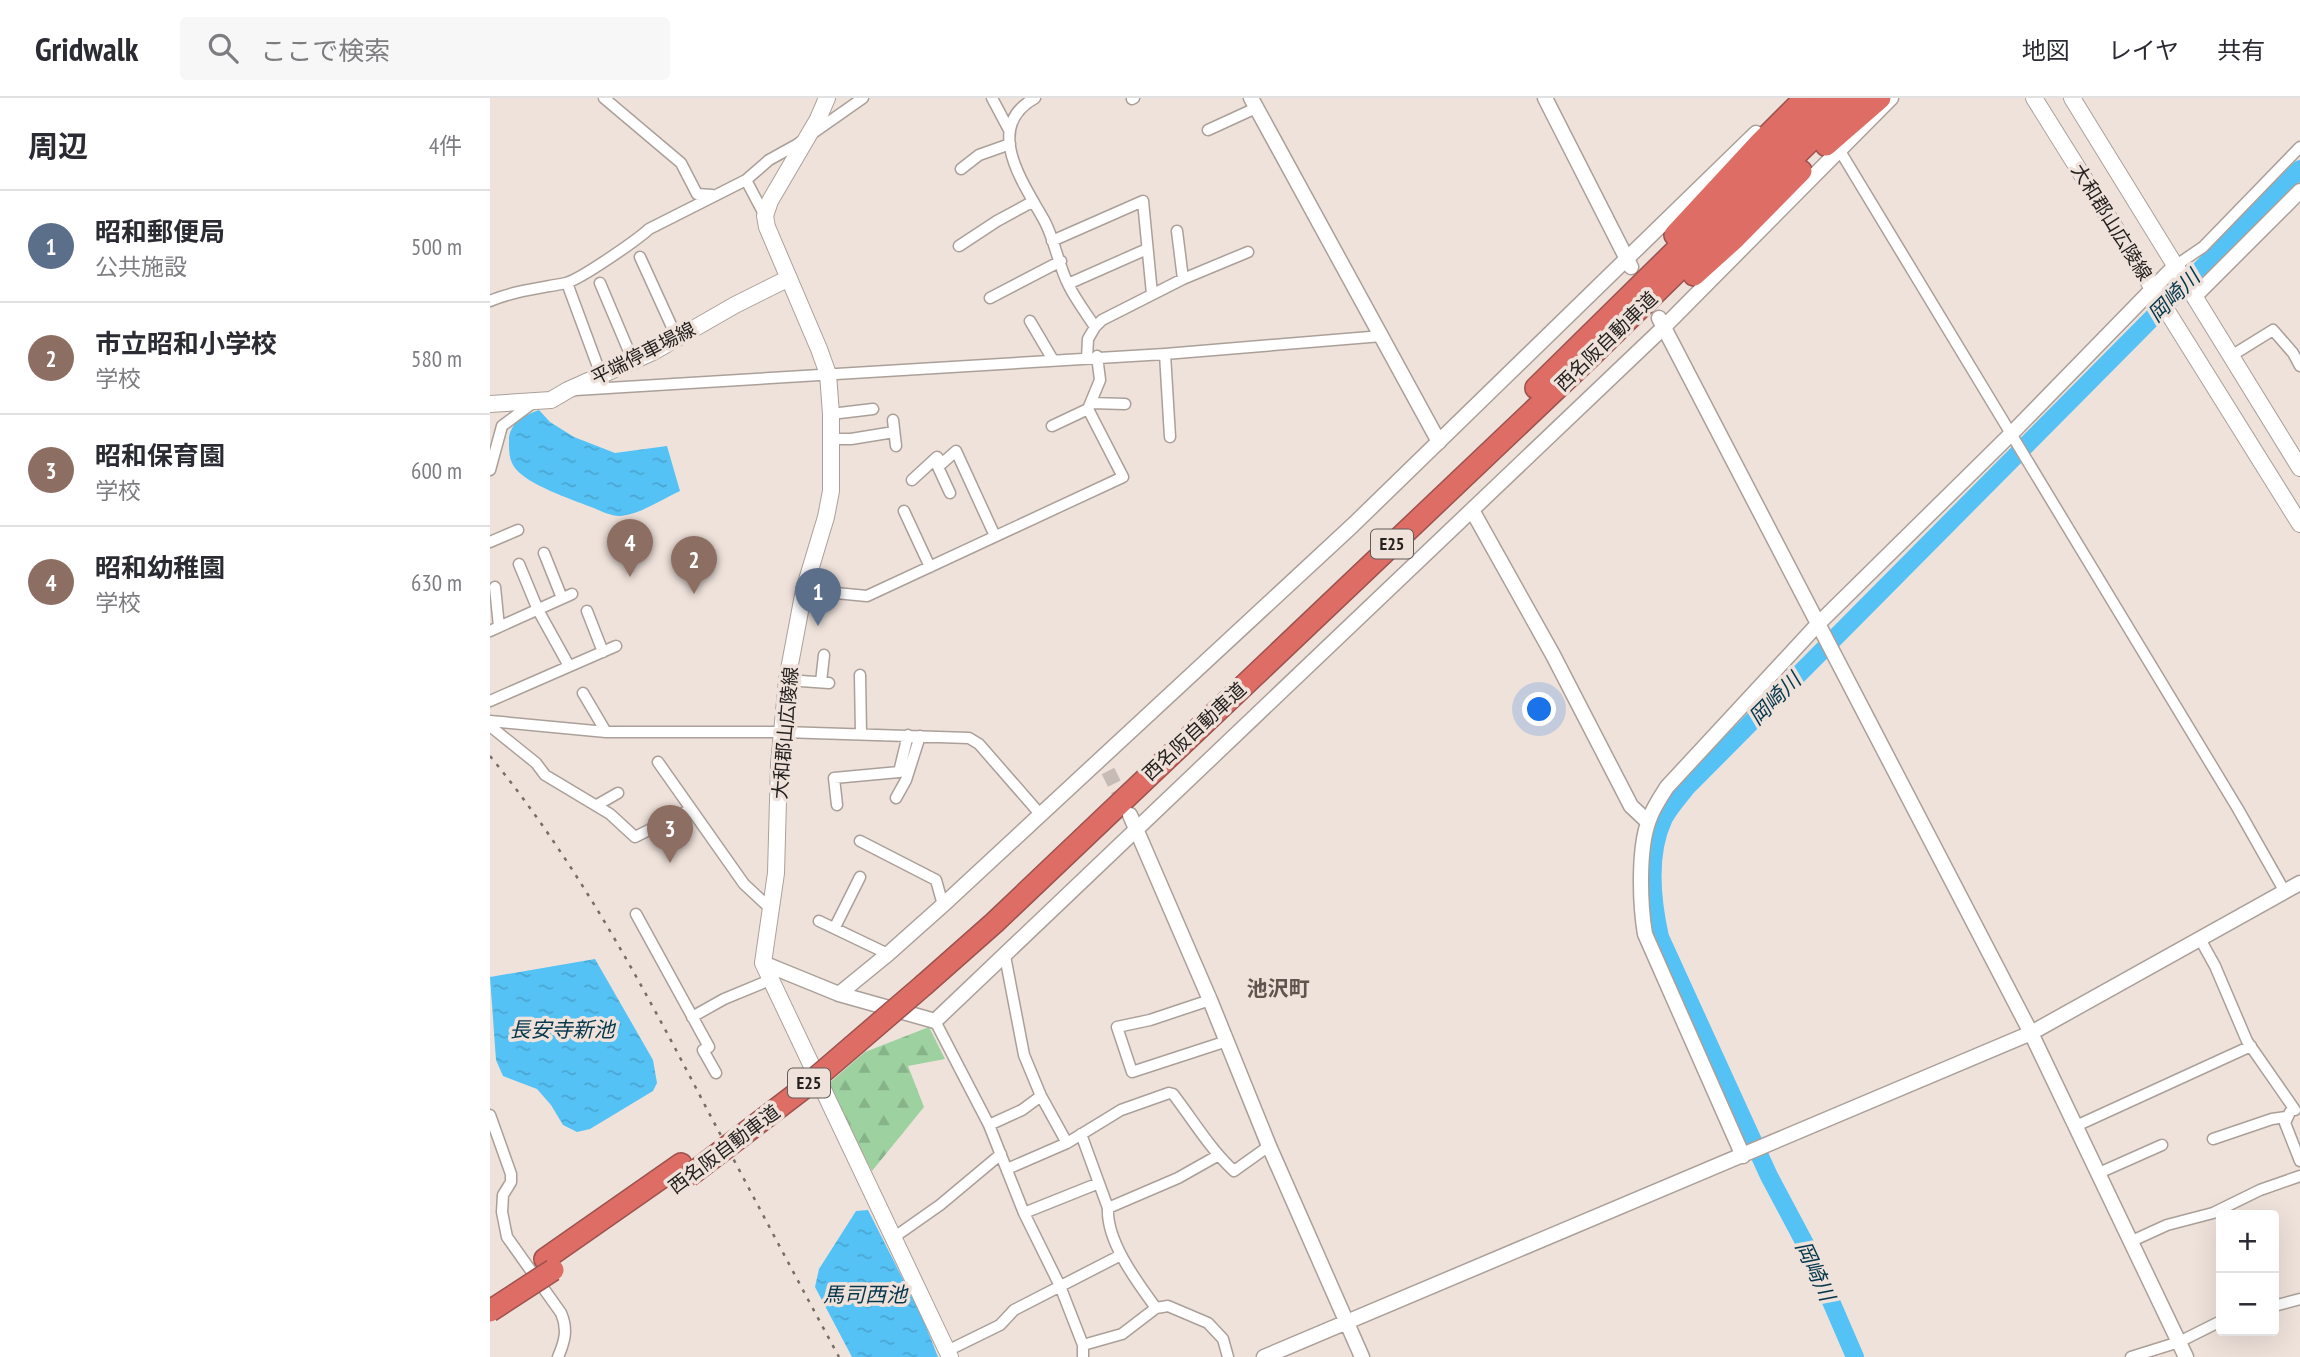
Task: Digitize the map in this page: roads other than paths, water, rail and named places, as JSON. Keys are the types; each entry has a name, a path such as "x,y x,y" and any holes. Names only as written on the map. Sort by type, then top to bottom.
{"highway":[{"path":"1560,365 1693,215 1805,98"},
{"name":"西名阪自動車道","path":"921,978 984,912 1560,365 1831,98"},
{"name":"西名阪自動車道","path":"490,1311 549,1264 685,1170 795,1076 994,923 1601,346 1854,98"},
{"path":"1473,467 1726,246 1824,148 1880,98"},
{"name":"西名阪自動車道","path":"490,1294 549,1264"}],"main road":[{"path":"765,216 770,201 827,98"},
{"name":"大和郡山広陵線","path":"2034,98 2300,524"},
{"name":"大和郡山広陵線","path":"2072,98 2300,468"},
{"name":"大和郡山広陵線","path":"763,963 776,873 779,764 787,680 804,590 831,491 828,374 767,227 765,216"},
{"name":"平端停車場線","path":"490,404 551,400 633,361 789,278"},
{"path":"763,963 948,1354"}],"street":[{"path":"604,98 681,163 697,194 714,195"},
{"path":"490,301 567,282 640,238 649,229 746,180 769,160 863,98"},
{"path":"992,98 1009,130"},
{"path":"1035,98 1024,104 1012,117 1010,144 1016,169 1045,220 1068,284 1095,327"},
{"path":"1545,98 1629,264"},
{"path":"839,994 943,905 1040,814 1105,766 1438,442 1629,264 1792,98"},
{"path":"935,1021 1472,510 1891,98"},
{"path":"1208,130 1254,103 1438,442"},
{"path":"961,169 979,155 1010,144"},
{"path":"1746,1154 1645,934 1641,911 1641,878 1648,822 1667,787 1820,628 2300,147"},
{"path":"1840,151 2238,808 2285,892"},
{"path":"746,180 765,216"},
{"path":"2193,295 2300,191"},
{"path":"959,246 1032,201"},
{"path":"1052,241 1143,201 1152,294"},
{"path":"1177,231 1183,279"},
{"path":"1068,284 1147,249"},
{"path":"804,590 867,596 1123,477 1090,406 1100,380 1088,339 1102,320 1183,279 1248,252"},
{"path":"640,257 677,338"},
{"path":"990,298 1061,261"},
{"path":"567,282 601,375"},
{"path":"600,283 633,361"},
{"path":"1030,321 1053,360"},
{"path":"1661,323 2031,1033 2186,1357"},
{"path":"2231,356 2273,330 2300,366"},
{"path":"568,390 1165,354 1382,336"},
{"path":"1165,354 1170,437"},
{"path":"490,470 502,426 534,402"},
{"path":"1052,426 1090,406 1125,404"},
{"path":"831,414 873,409"},
{"path":"831,439 851,439 893,426 896,446"},
{"path":"950,493 938,467 956,451 995,536"},
{"path":"912,480 937,457 943,463"},
{"path":"1472,510 1553,655 1631,806 1648,822"},
{"path":"904,511 929,567"},
{"path":"490,542 518,530"},
{"path":"495,587 494,629 567,596 544,553"},
{"path":"519,564 538,610 569,666"},
{"path":"587,611 603,652"},
{"path":"490,701 616,646"},
{"path":"787,680 825,683 824,655"},
{"path":"860,675 861,734"},
{"path":"583,693 606,732"},
{"path":"490,723 606,732 783,732 969,738 976,741 1040,814"},
{"path":"490,723 536,763 545,775 597,805 635,837 691,809"},
{"path":"896,798 906,780 914,735"},
{"path":"837,805 834,778 899,772 914,735"},
{"path":"658,762 744,884 772,910"},
{"path":"597,805 618,793"},
{"path":"1129,815 1137,828 1269,1146 1362,1357"},
{"path":"860,841 936,880 943,905"},
{"path":"835,927 860,877"},
{"path":"1264,1357 2031,1033 2300,883"},
{"path":"636,914 709,1047 704,1051 716,1073"},
{"path":"819,921 888,954"},
{"path":"2200,939 2215,966 2250,1046 2294,1111"},
{"path":"1005,956 1024,1055 1041,1096 1067,1143"},
{"path":"763,963 839,994 935,1021 989,1125 1024,1213 1060,1286 1083,1345 1083,1357"},
{"path":"692,1017 724,999 770,980"},
{"path":"1210,1000 1150,1020 1117,1027 1132,1072 1227,1041"},
{"path":"2076,1126 2250,1046"},
{"path":"1007,1169 1067,1143 1121,1110 1169,1093 1173,1094 1200,1129 1217,1156 1234,1171 1269,1146"},
{"path":"989,1125 1022,1110 1041,1096"},
{"path":"2213,1139 2294,1111"},
{"path":"2294,1111 2285,1123 2300,1161"},
{"path":"490,1115 512,1174 511,1182 503,1195 502,1212 508,1237 566,1323 566,1334 558,1357"},
{"path":"1081,1134 1108,1208 1107,1219 1121,1255 1156,1308"},
{"path":"2099,1173 2162,1145"},
{"path":"893,1238 940,1205 1001,1154"},
{"path":"1108,1208 1178,1178 1217,1156"},
{"path":"2132,1241 2167,1225 2213,1213 2260,1190 2300,1176"},
{"path":"1024,1213 1099,1183"},
{"path":"948,1354 1000,1325 1014,1310 1121,1255"},
{"path":"2279,1305 2299,1302"},
{"path":"1083,1345 1122,1334 1156,1308 1168,1306 1208,1323 1223,1339 1228,1357"},
{"path":"2131,1357 2179,1342 2216,1324"}],"water":[{"path":"539,410 550,422 574,437 615,453 667,446 680,491 644,509 617,516 539,486 515,468 509,452 509,436 518,421"},
{"name":"長安寺新池","path":"595,959 653,1060 657,1083 653,1091 590,1129 577,1132 563,1125 537,1089 503,1076 496,1060 490,977"},
{"name":"馬司西池","path":"868,1210 923,1319 938,1357 852,1357 815,1287 819,1269 856,1211"}],"waterway":[{"name":"岡崎川","path":"1855,1357 1811,1255 1769,1176 1660,937 1655,908 1653,862 1664,818 1687,787 2300,169"}],"tunnel":[{"path":"1108,771 1126,807"}],"railway":[{"path":"490,756 553,840 608,928 660,1020 839,1357"}],"place":[{"name":"昭和幼稚園","path":"630,577"},
{"name":"市立昭和小学校","path":"694,594"},
{"name":"昭和郵便局","path":"818,626"},
{"name":"昭和保育園","path":"670,863"}],"district":[{"name":"池沢町","path":"1278,989"}]}
